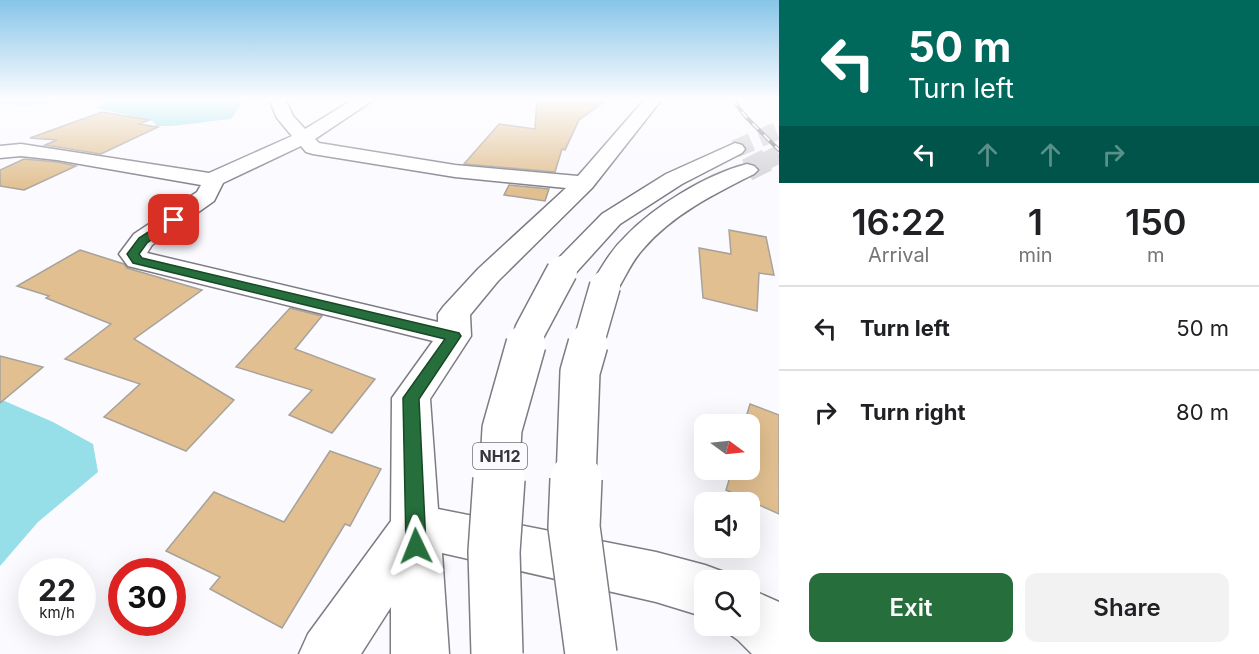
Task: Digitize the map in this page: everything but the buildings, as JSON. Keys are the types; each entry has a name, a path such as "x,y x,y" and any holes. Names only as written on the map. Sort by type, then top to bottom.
{"main road":[{"path":"296,130 313,148 352,156 455,171 584,183"},
{"path":"0,152 21,150 57,154 212,180 304,138 316,130"},
{"path":"420,654 411,398 454,336 454,314 488,275 584,183 629,130"},
{"name":"NH12","path":"497,654 494,552 502,429 530,331 562,271 611,219 674,179 741,160 641,236 622,257 605,286 580,372 574,527 591,654"},
{"path":"212,180 213,185 206,196 143,240 133,254 138,260 454,336"},
{"path":"416,526 656,577 694,588"},
{"path":"328,654 416,526"},
{"path":"760,623 779,641"}],"water":[{"path":"0,399 53,422 93,444 98,472 38,522 0,566"}],"tunnel":[{"path":"735,149 779,130"},
{"path":"764,162 779,154"},
{"path":"747,170 767,160"}],"railway":[{"path":"759,130 779,150"}],"route":[{"path":"174,220 143,240 133,254 138,260 454,336 411,398 416,546"}]}
